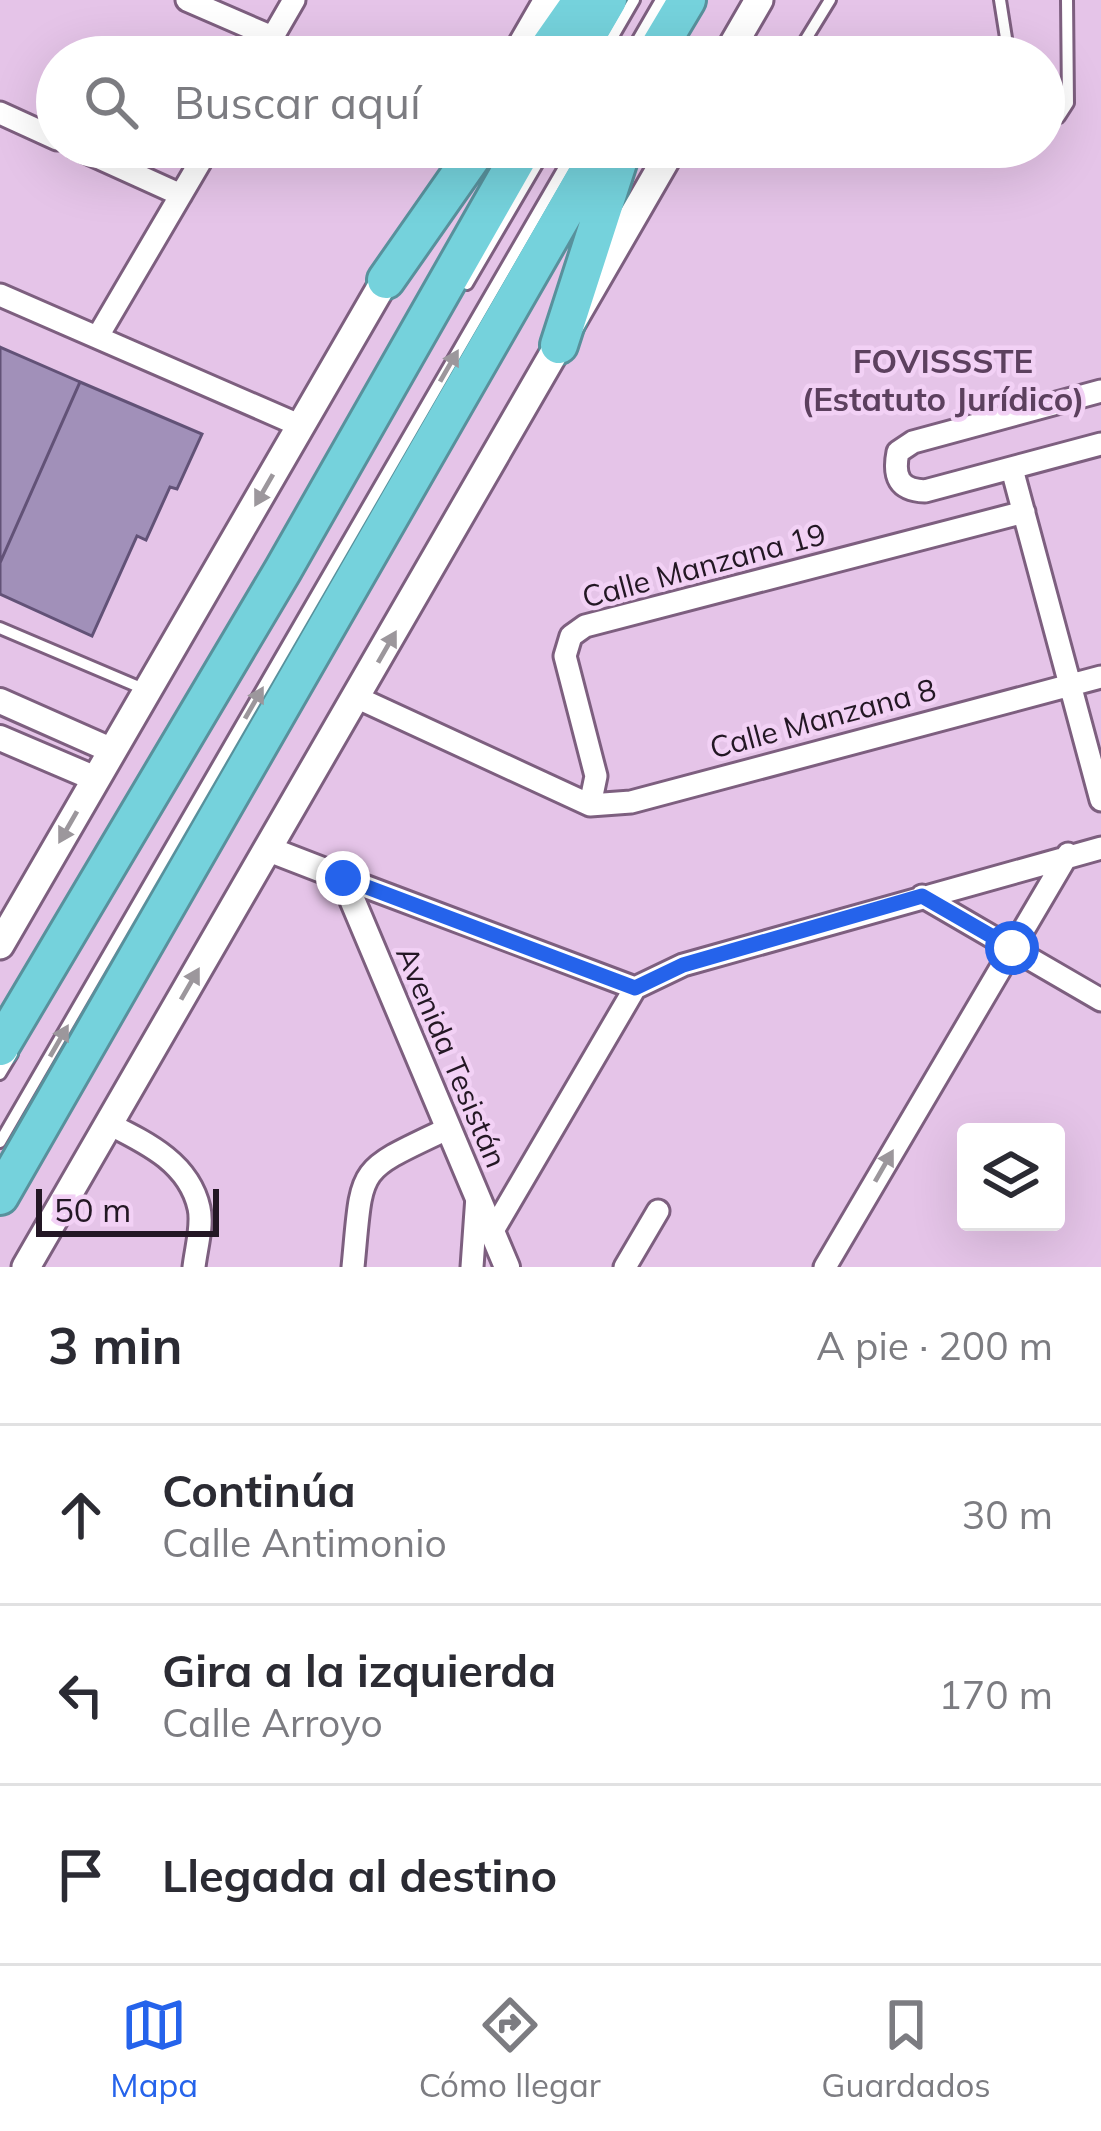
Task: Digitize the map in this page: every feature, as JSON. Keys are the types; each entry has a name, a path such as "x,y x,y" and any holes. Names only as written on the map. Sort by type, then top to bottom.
{"highway":[{"path":"557,36 582,0"},
{"path":"587,36 608,0"},
{"path":"666,36 687,0"},
{"path":"386,280 464,168"},
{"path":"0,1047 271,590 512,168"},
{"path":"0,1196 590,168"},
{"path":"559,346 615,168"}],"main road":[{"path":"527,36 548,0"},
{"path":"738,36 759,0"},
{"path":"0,945 451,168"},
{"path":"26,1267 665,168"}],"street":[{"path":"187,0 248,36"},
{"path":"273,36 294,0"},
{"path":"0,113 36,129"},
{"path":"121,168 181,195"},
{"path":"98,336 197,168"},
{"path":"0,295 301,426"},
{"path":"1101,392 913,442 898,452 895,468 899,483 925,491 1101,444"},
{"path":"1012,469 1101,800"},
{"name":"Calle Manzana 19","path":"590,805 596,776 565,656 571,636 585,626 1024,512"},
{"name":"Calle Manzana 8","path":"590,805 631,802 1101,676"},
{"path":"358,698 590,805"},
{"path":"0,701 113,751"},
{"path":"0,738 96,779"},
{"path":"491,1234 635,988 683,965 1101,848"},
{"path":"268,849 635,988"},
{"path":"825,1267 1068,854"},
{"name":"Avenida Tesistán","path":"343,878 507,1267"},
{"path":"922,896 1101,1000"},
{"path":"109,1124 157,1149 188,1178 201,1211 194,1267"},
{"path":"353,1267 361,1189 368,1171 448,1128"},
{"path":"472,1267 477,1196"},
{"path":"625,1267 658,1211"}],"lane":[{"path":"613,36 634,0"},
{"path":"640,36 661,0"},
{"path":"808,36 830,0"},
{"path":"1000,0 1006,36"},
{"path":"1065,108 1069,103 1066,0"},
{"path":"462,291 535,168"},
{"path":"0,1142 564,168"},
{"path":"0,1074 353,476"},
{"path":"0,628 148,690"}],"building":[{"path":"0,347 80,382 0,563"},
{"path":"80,382 202,434 146,540 137,536 92,636 0,594 0,563"}],"district":[{"name":"FOVISSSTE (Estatuto Jurídico)","path":"943,380"}],"route":[{"path":"343,878 635,988 683,965 922,896 1012,948"}]}
